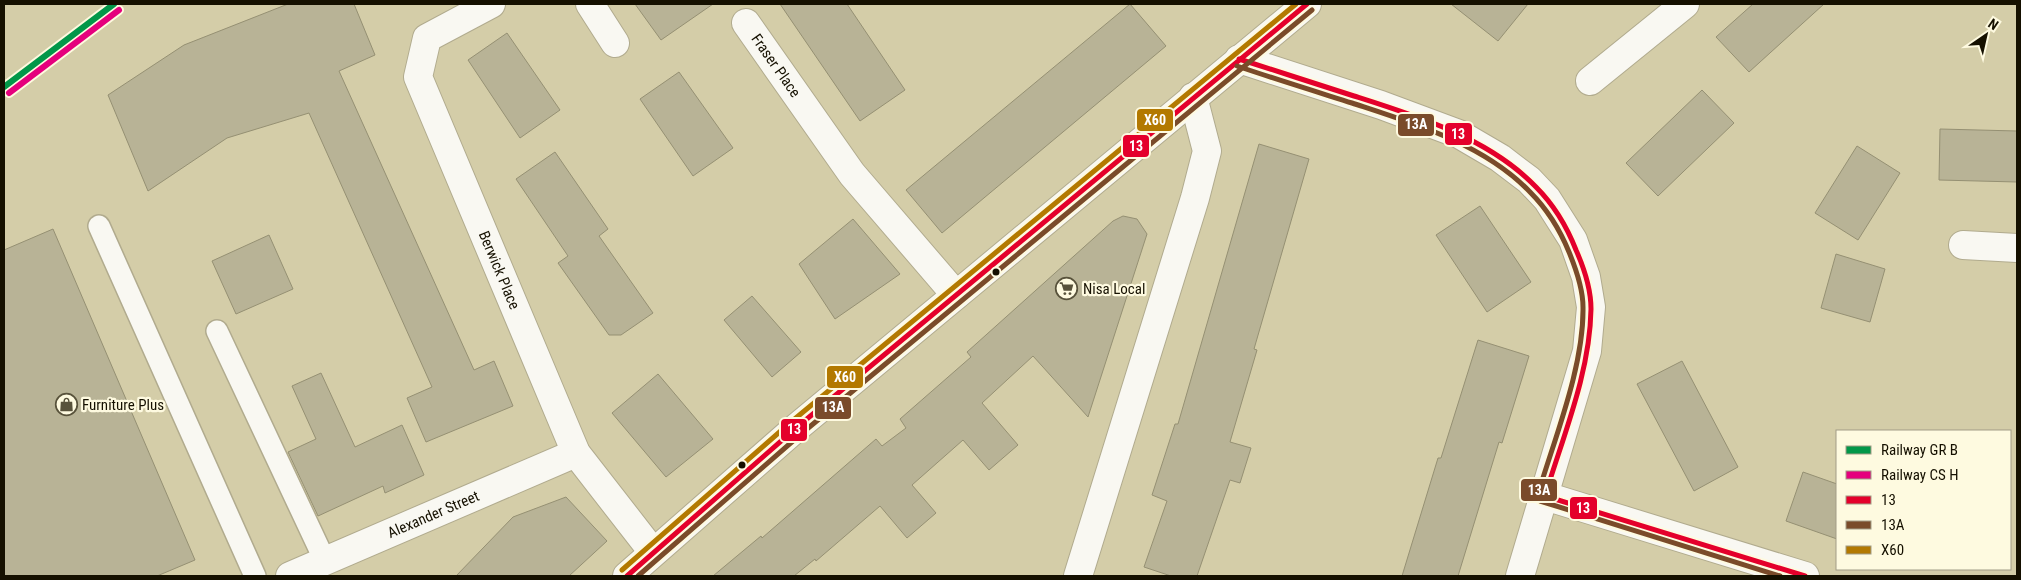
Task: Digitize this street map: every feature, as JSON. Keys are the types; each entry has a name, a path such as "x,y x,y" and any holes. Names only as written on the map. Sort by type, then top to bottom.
{"street":[{"name":"Berwick Place","path":"491,4 427,38 418,77 576,453 653,552"},
{"path":"590,4 615,42"},
{"path":"627,576 796,428 1306,4"},
{"path":"1590,81 1685,4"},
{"name":"Fraser Place","path":"746,23 852,174 956,296"},
{"path":"1239,59 1381,105 1459,134 1500,158 1529,180 1547,199 1573,240 1586,277 1591,307 1587,351 1520,576"},
{"path":"1078,576 1195,198 1206,151 1193,97"},
{"path":"1963,245 2017,248"},
{"name":"Alexander Street","path":"290,576 576,453"},
{"path":"1545,496 1805,576"}],"lane":[{"path":"99,226 255,576"},
{"path":"217,331 325,561"}],"building":[{"path":"288,4 354,4 375,55 339,71 474,370 494,361 513,406 426,442 407,398 432,387 309,113 227,138 148,191 108,95 184,45"},
{"path":"635,4 713,4 661,40"},
{"path":"780,4 847,4 905,90 860,121"},
{"path":"1130,4 1166,46 942,233 906,190"},
{"path":"1451,4 1528,4 1498,41"},
{"path":"1753,4 1824,4 1749,72 1716,37"},
{"path":"507,33 560,110 520,138 468,60"},
{"path":"679,72 733,148 693,176 640,99"},
{"path":"1702,90 1734,123 1658,196 1626,163"},
{"path":"1940,129 2017,131 2017,182 1939,180"},
{"path":"1259,144 1309,159 1254,349 1257,350 1230,442 1251,448 1240,483 1230,480 1197,576 1171,576 1144,567 1167,501 1152,495 1175,424 1178,424"},
{"path":"1857,146 1900,173 1858,240 1815,213"},
{"path":"555,152 608,229 599,236 653,313 621,335 609,335 558,263 568,256 516,179"},
{"path":"1480,206 1531,282 1487,312 1436,235"},
{"path":"1123,216 1137,219 1147,234 1088,417 1033,356 982,403 1018,445 989,470 963,440 912,485 936,513 907,538 880,506 816,561 815,559 794,576 713,576 761,536 762,538 876,439 882,446 906,428 900,419 971,357 967,352 1113,221"},
{"path":"853,219 900,274 835,319 799,264"},
{"name":"Furniture Plus","path":"53,229 195,560 157,576 4,576 4,250"},
{"path":"269,235 293,289 236,314 212,261"},
{"path":"1836,254 1885,269 1870,322 1821,308"},
{"path":"752,296 801,352 772,377 724,320"},
{"path":"1478,340 1529,356 1502,443 1499,442 1458,576 1402,576 1438,458 1441,458"},
{"path":"1682,361 1738,467 1694,491 1637,384"},
{"path":"321,373 355,447 402,425 424,475 385,493 383,486 318,516 288,452 316,439 292,386"},
{"path":"658,374 713,439 666,477 612,413"},
{"path":"1803,472 1836,484 1836,539 1786,521"},
{"path":"566,497 607,541 569,576 456,576 513,517"}],"transit line":[{"path":"4,87 114,4"},
{"name":"X60","path":"622,570 791,422 1296,4"},
{"name":"13","path":"627,576 796,428 1307,4"},
{"path":"9,93 119,10"},
{"name":"13A","path":"638,576 801,434 1312,10"},
{"name":"13","path":"1239,59 1402,112 1451,131 1497,155 1517,170 1543,194 1554,209 1568,233 1582,264 1588,286 1591,309 1586,357 1581,380 1545,496 1805,576"},
{"name":"13A","path":"1237,66 1423,127 1470,148 1512,175 1530,192 1552,220 1562,236 1574,265 1583,307 1582,330 1574,377 1538,494 1540,501 1780,576"}],"place":[{"name":"Nisa Local","path":"1067,289"},
{"name":"Furniture Plus","path":"66,405"}]}
